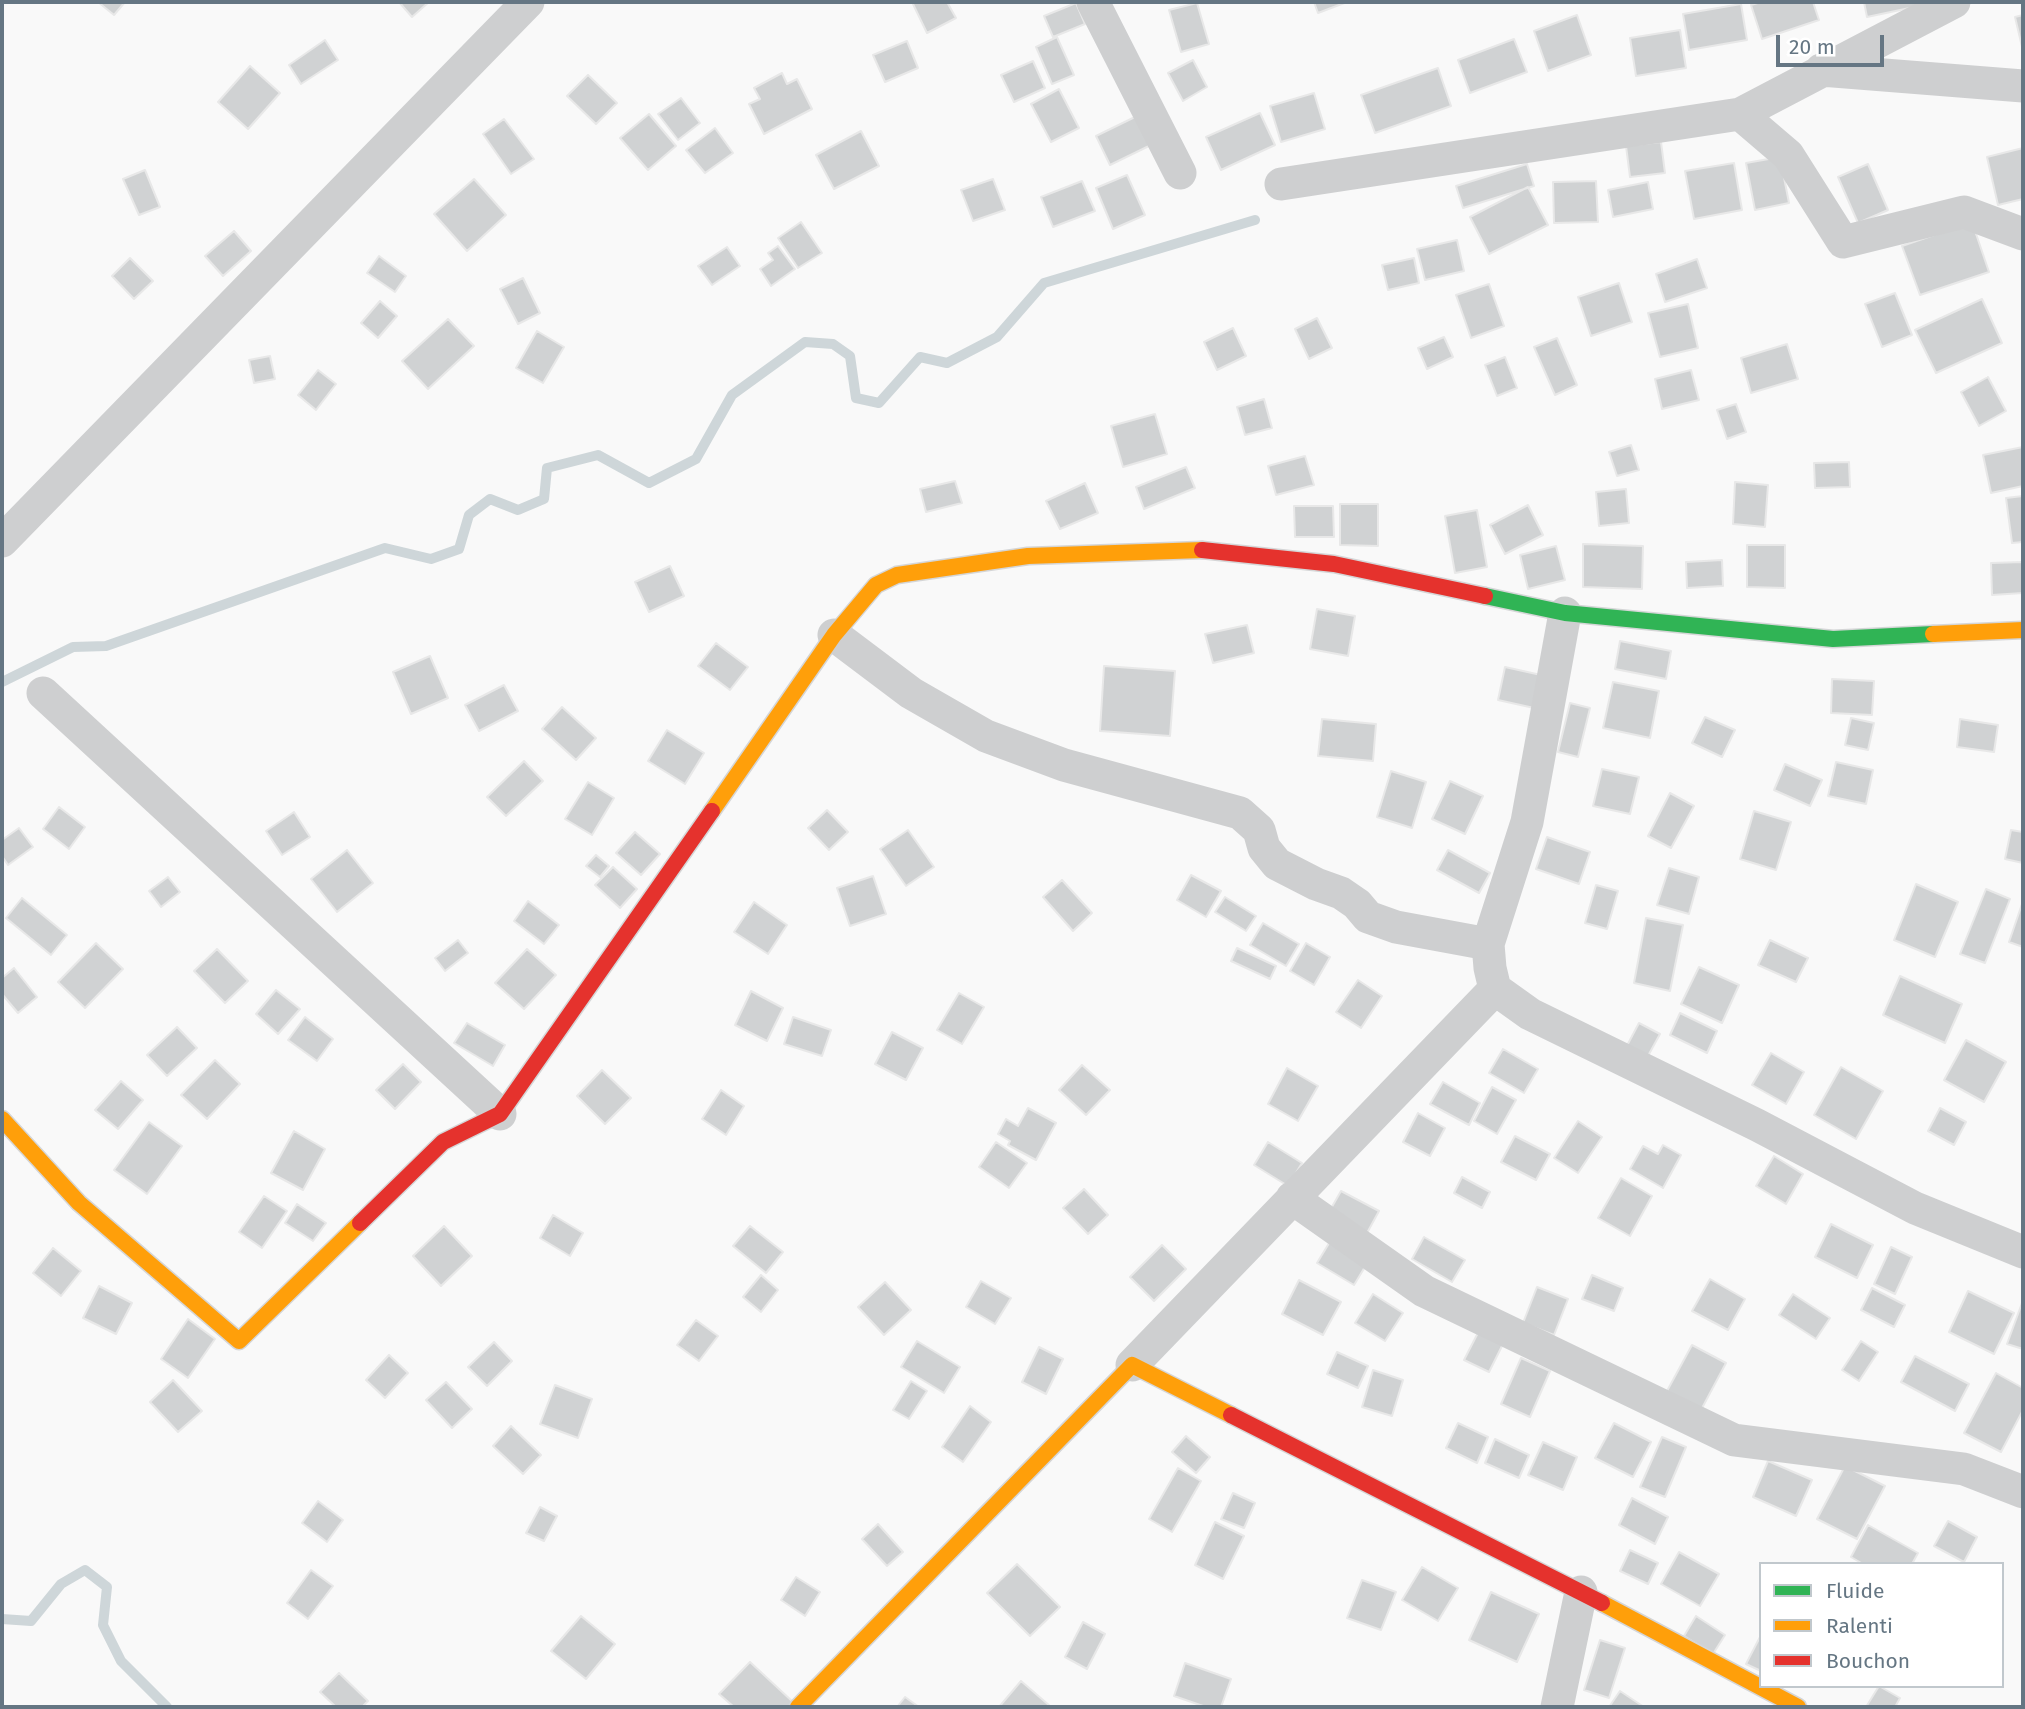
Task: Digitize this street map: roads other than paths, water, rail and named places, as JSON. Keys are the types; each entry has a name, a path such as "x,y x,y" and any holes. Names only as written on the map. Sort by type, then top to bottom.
{"street":[{"path":"2,541 528,2"},
{"path":"1093,2 1180,173"},
{"path":"1281,184 1740,114 1954,2"},
{"path":"1821,70 2023,86"},
{"path":"1740,114 1788,155 1843,243 1964,212 2023,234"},
{"path":"2,1119 79,1203 239,1341 443,1142 499,1114 834,635 876,585 897,575 1028,556 1191,549 1334,565 1565,613 1833,639 2023,630"},
{"path":"1565,613 1527,822 1488,944 1489,968 1495,989 1530,1014 1757,1125 1915,1208 2023,1252"},
{"path":"834,635 911,693 986,736 1064,765 1240,813 1258,830 1264,848 1277,864 1316,884 1341,893 1357,904 1368,917 1396,928 1488,944"},
{"path":"43,694 499,1114"},
{"path":"798,1707 1495,989"},
{"path":"1292,1198 1424,1291 1734,1440 1964,1469 2023,1492"},
{"path":"1132,1365 1581,1592 1759,1686"},
{"path":"1557,1707 1581,1592"},
{"path":"1762,1688 1798,1707"}],"waterway":[{"path":"2,682 73,647 106,646 385,548 431,559 459,549 469,515 490,499 518,510 544,499 547,468 598,455 649,483 696,459 732,395 805,342 833,344 850,356 856,398 879,403 920,357 947,363 997,337 1044,283 1255,220"},
{"path":"2,1619 31,1621 61,1584 85,1570 107,1587 103,1625 121,1661 167,1707"}]}
